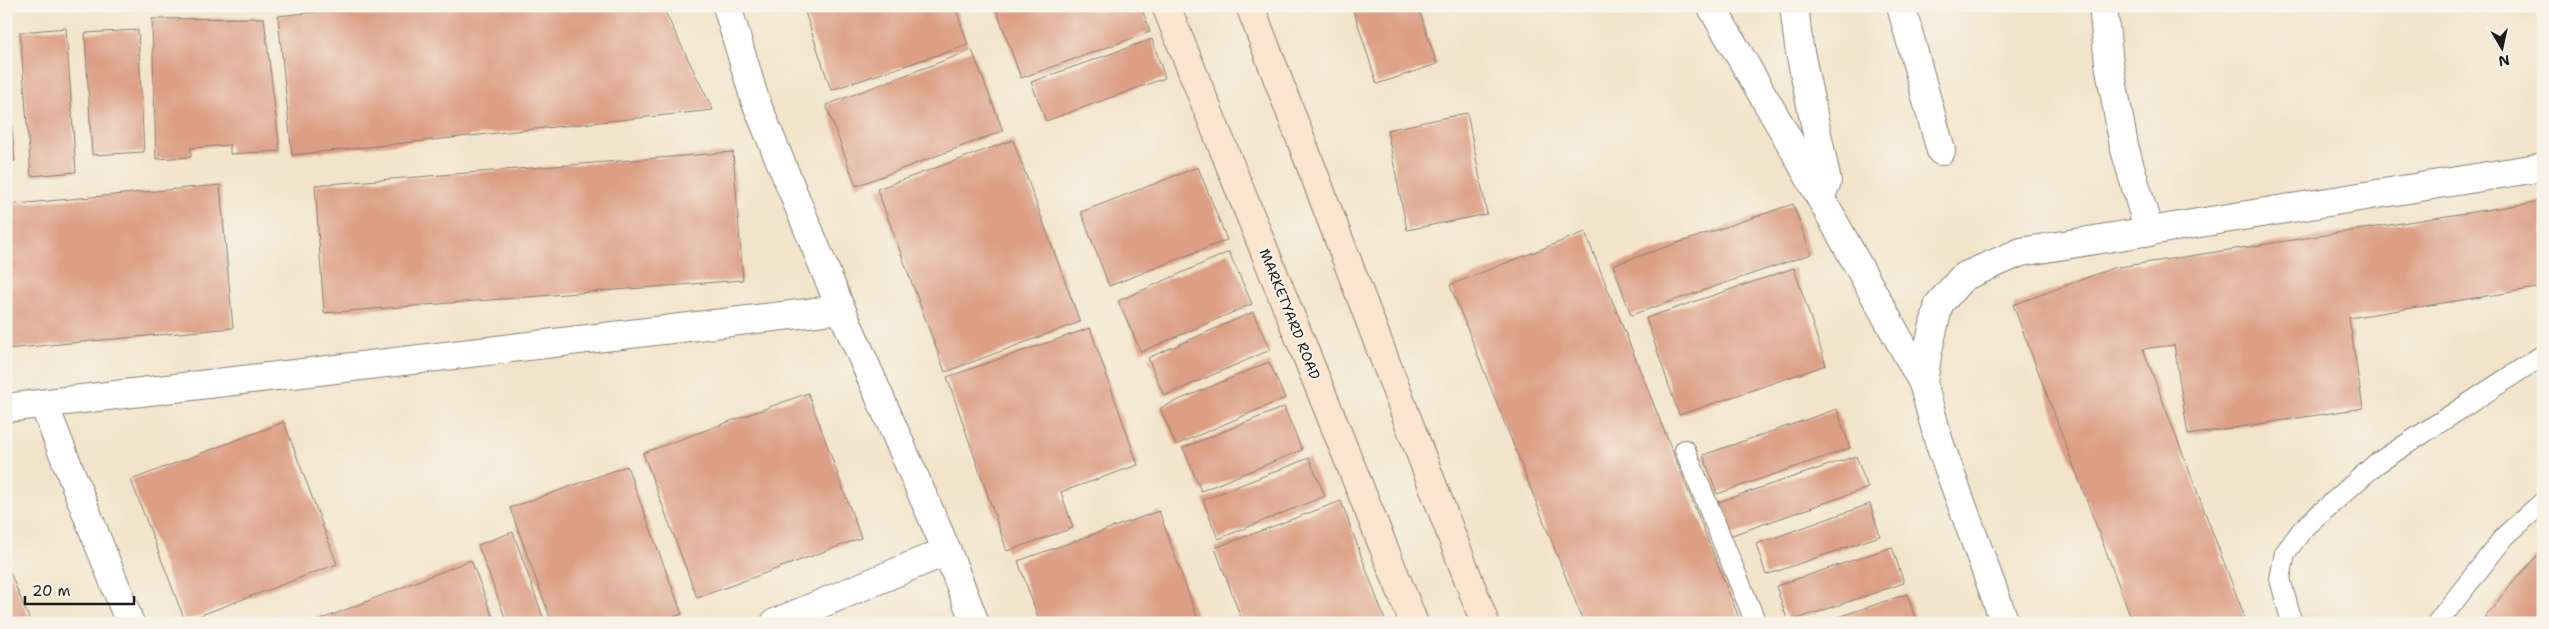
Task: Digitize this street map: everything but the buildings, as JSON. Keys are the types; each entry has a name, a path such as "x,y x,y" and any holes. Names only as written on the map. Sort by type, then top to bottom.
{"street":[{"path":"727,6 755,100 841,309 947,551 974,623"},
{"name":"MARKETYARD ROAD","path":"1166,6 1414,623"},
{"path":"1250,6 1486,623"},
{"path":"1711,6 1923,383 1938,442 2006,623"},
{"path":"1794,6 1799,46 1827,182 1820,197"},
{"path":"1901,6 1941,151"},
{"path":"2103,6 2109,63 2124,146 2149,232"},
{"path":"1923,383 1928,350 1939,304 1963,277 2021,252 2543,167"},
{"path":"6,408 841,309"},
{"path":"44,405 130,623"},
{"path":"775,623 947,551"}],"lane":[{"path":"2292,623 2280,579 2286,553 2303,528 2376,464 2543,355"},
{"path":"1685,450 1756,623"},
{"path":"2438,623 2505,536 2543,502"}]}
